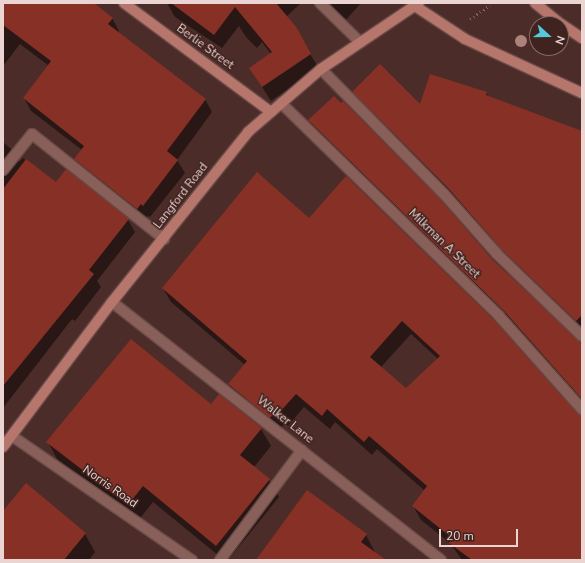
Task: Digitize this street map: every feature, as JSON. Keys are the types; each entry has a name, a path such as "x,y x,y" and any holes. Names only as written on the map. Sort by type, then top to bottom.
{"street":[{"name":"Berlie Street","path":"124,3 271,112"},
{"path":"320,3 359,41"},
{"path":"535,3 551,16"},
{"name":"Langford Road","path":"3,447 112,302 164,239 248,132 321,69 359,41 417,4"},
{"path":"417,4 465,38 581,89"},
{"path":"569,29 582,38"},
{"path":"321,69 444,194 497,254 582,336"},
{"name":"Milkman A Street","path":"282,102 499,316 582,409"},
{"path":"3,170 32,134 164,239"},
{"name":"Walker Lane","path":"112,302 441,560"},
{"name":"Norris Road","path":"12,436 192,560"},
{"path":"220,560 302,450"}],"path":[{"path":"467,21 490,5"}],"building":[{"path":"3,3 94,3 113,18 108,24 206,99 167,151 178,160 143,206 141,204 137,209 74,159 84,146 23,98 51,61 3,25"},
{"path":"171,3 276,3 297,28 311,54 262,87 249,68 272,52 235,7 214,35"},
{"path":"380,64 420,104 430,74 487,92 486,95 582,131 582,315 576,321 502,250 449,189 352,92"},
{"path":"334,96 341,103 343,101 439,198 492,259 582,344 582,399 504,311 308,120"},
{"path":"26,159 56,182 66,169 129,219 89,270 94,274 3,386 3,189"},
{"path":"257,172 309,218 346,176 494,320 577,413 582,415 582,560 472,560 449,543 452,538 412,506 427,486 369,436 364,442 327,409 322,416 296,394 279,413 276,410 270,418 228,384 247,361 162,288","holes":["402,321 440,356 406,388 370,357"]},
{"path":"131,339 211,404 219,394 262,428 240,455 270,479 216,546 143,486 128,505 46,442"},
{"path":"26,483 86,533 64,560 3,560 3,511"},
{"path":"307,490 367,534 361,542 386,560 256,560"}]}
